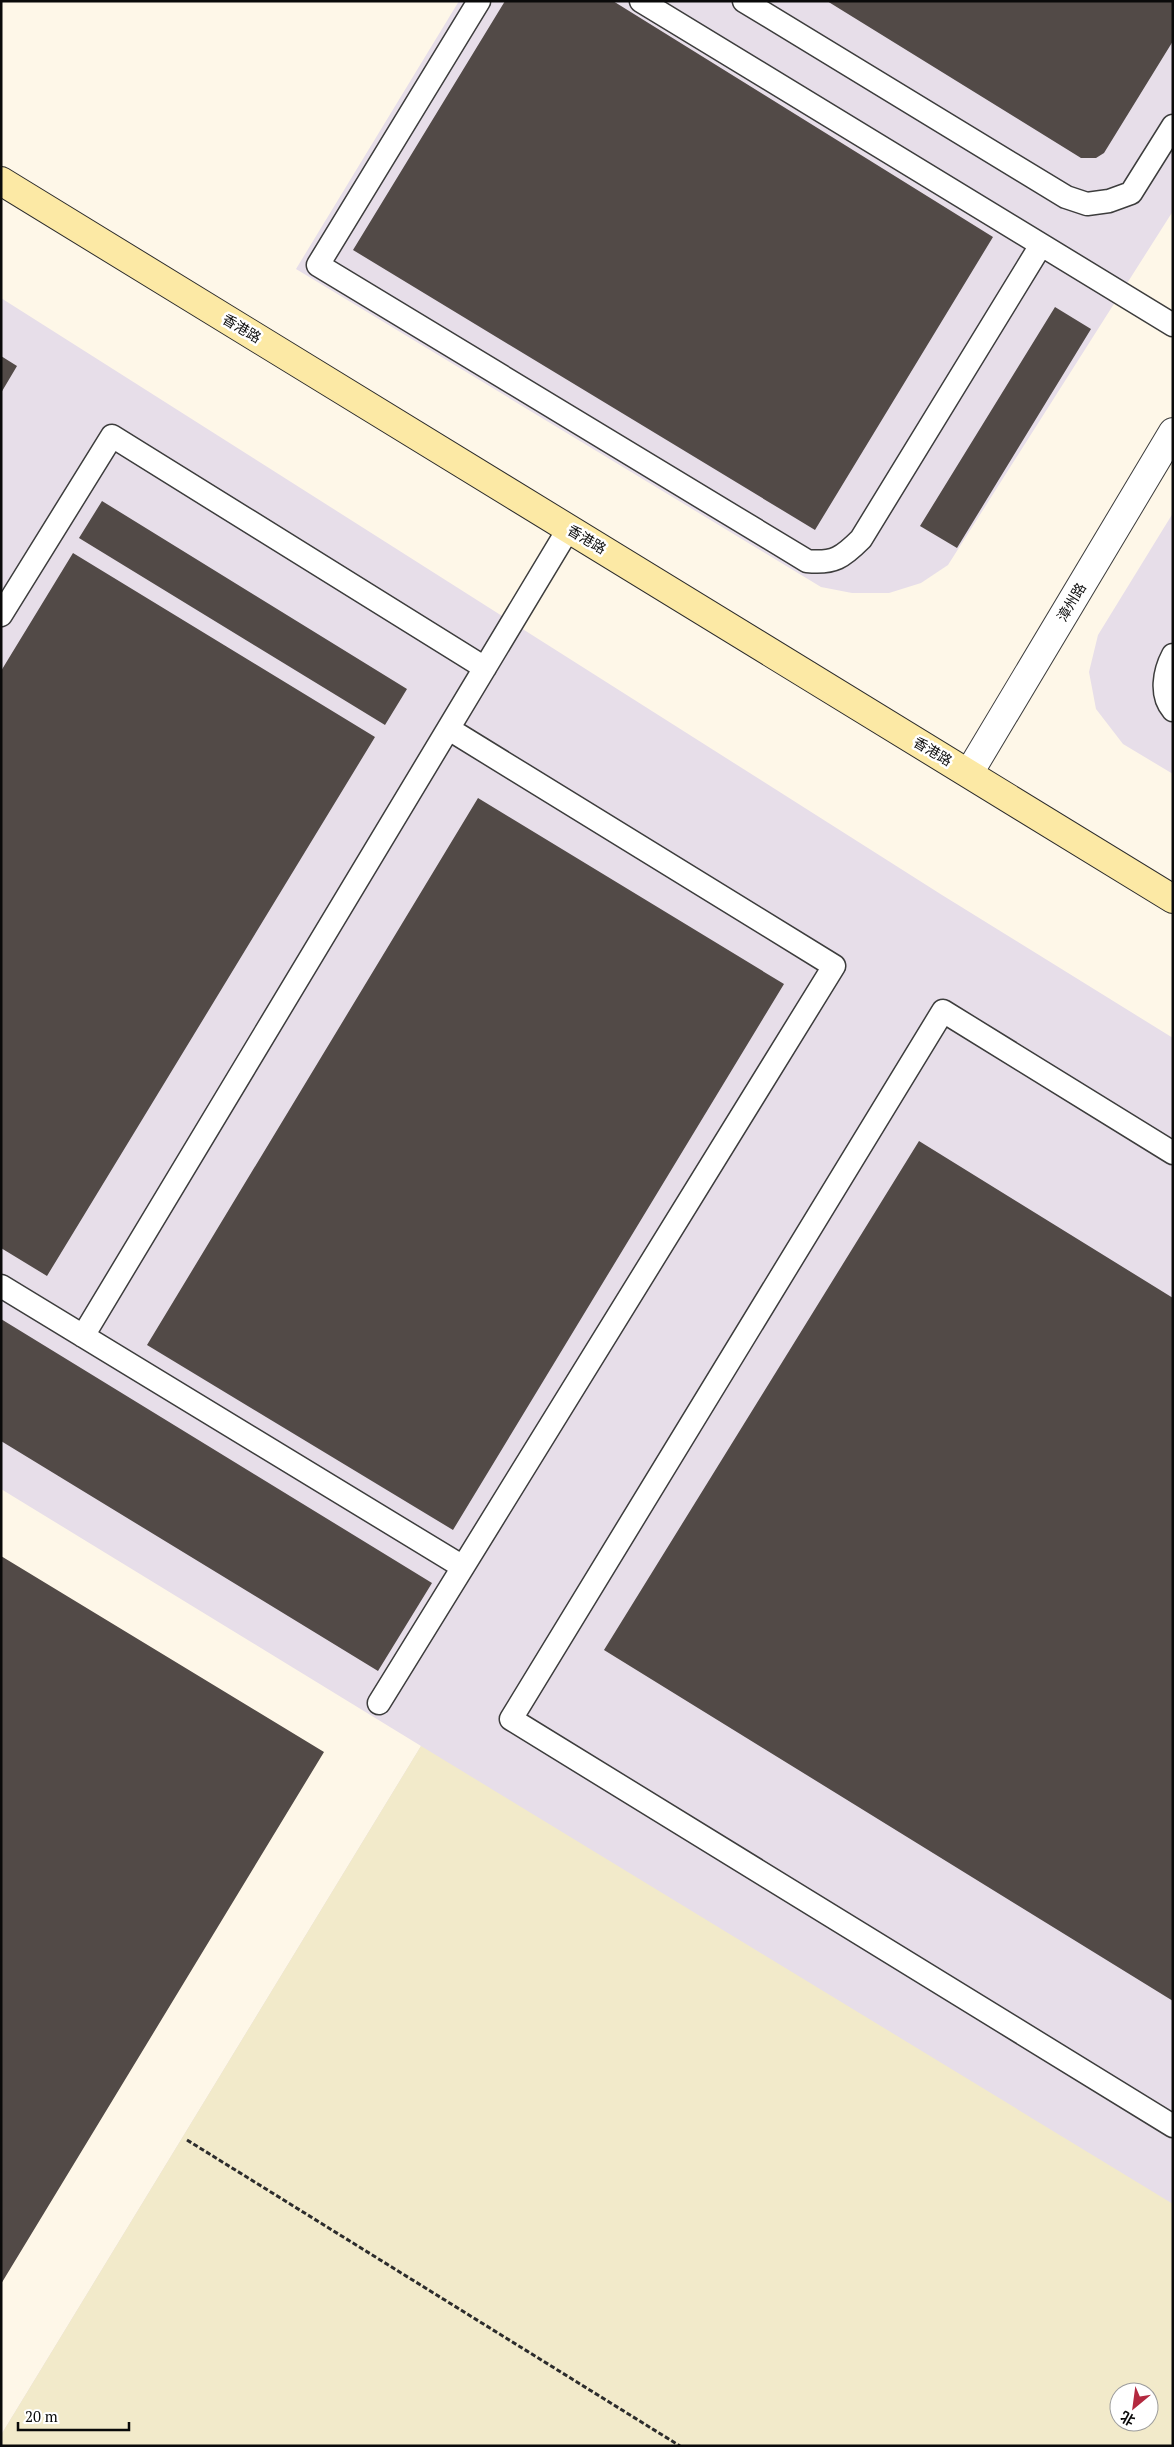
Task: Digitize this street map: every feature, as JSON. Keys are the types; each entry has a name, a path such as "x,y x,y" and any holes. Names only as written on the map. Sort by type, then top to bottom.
{"street":[{"name":"香港路","path":"1,181 1173,899"},
{"name":"漳州路","path":"969,773 1173,432"}],"lane":[{"path":"479,1 318,265 807,561 826,563 846,554 861,539 1041,245"},
{"path":"641,1 1173,325"},
{"path":"748,2 1066,197 1087,204 1108,201 1131,193 1173,126"},
{"path":"1,615 112,436 485,668"},
{"path":"83,1336 569,528"},
{"path":"1173,655 1165,671 1166,702 1173,710"},
{"path":"379,1703 834,966 449,729"},
{"path":"1173,1153 943,1011 512,1719 1173,2126"},
{"path":"1,1286 463,1567"}],"path":[{"path":"187,2140 680,2446"}],"shaded area":[{"path":"459,1 1173,1 1173,211 948,565 921,583 889,593 852,593 821,587 296,269"},
{"path":"1,298 942,895 1173,1038 1173,2446 1,2446 1,2435 421,1746 1,1489"},
{"path":"1173,513 1173,774 1123,744 1096,709 1089,672 1098,635"},
{"path":"421,1746 1173,2204 1173,2446 1,2446 1,2435"}],"building":[{"path":"505,1 613,1 993,237 815,530 353,250"},
{"path":"827,1 1173,1 1173,41 1104,153 1096,158 1081,158"},
{"path":"1055,307 1091,329 957,548 920,526"},
{"path":"1,356 17,366 1,393"},
{"path":"102,501 407,689 385,725 79,538"},
{"path":"73,553 375,737 47,1276 1,1248 1,671"},
{"path":"478,798 784,984 453,1530 147,1345"},
{"path":"919,1141 1173,1298 1173,2001 604,1650"},
{"path":"1,1319 432,1583 378,1671 1,1441"},
{"path":"1,1556 324,1752 1,2284"}]}
